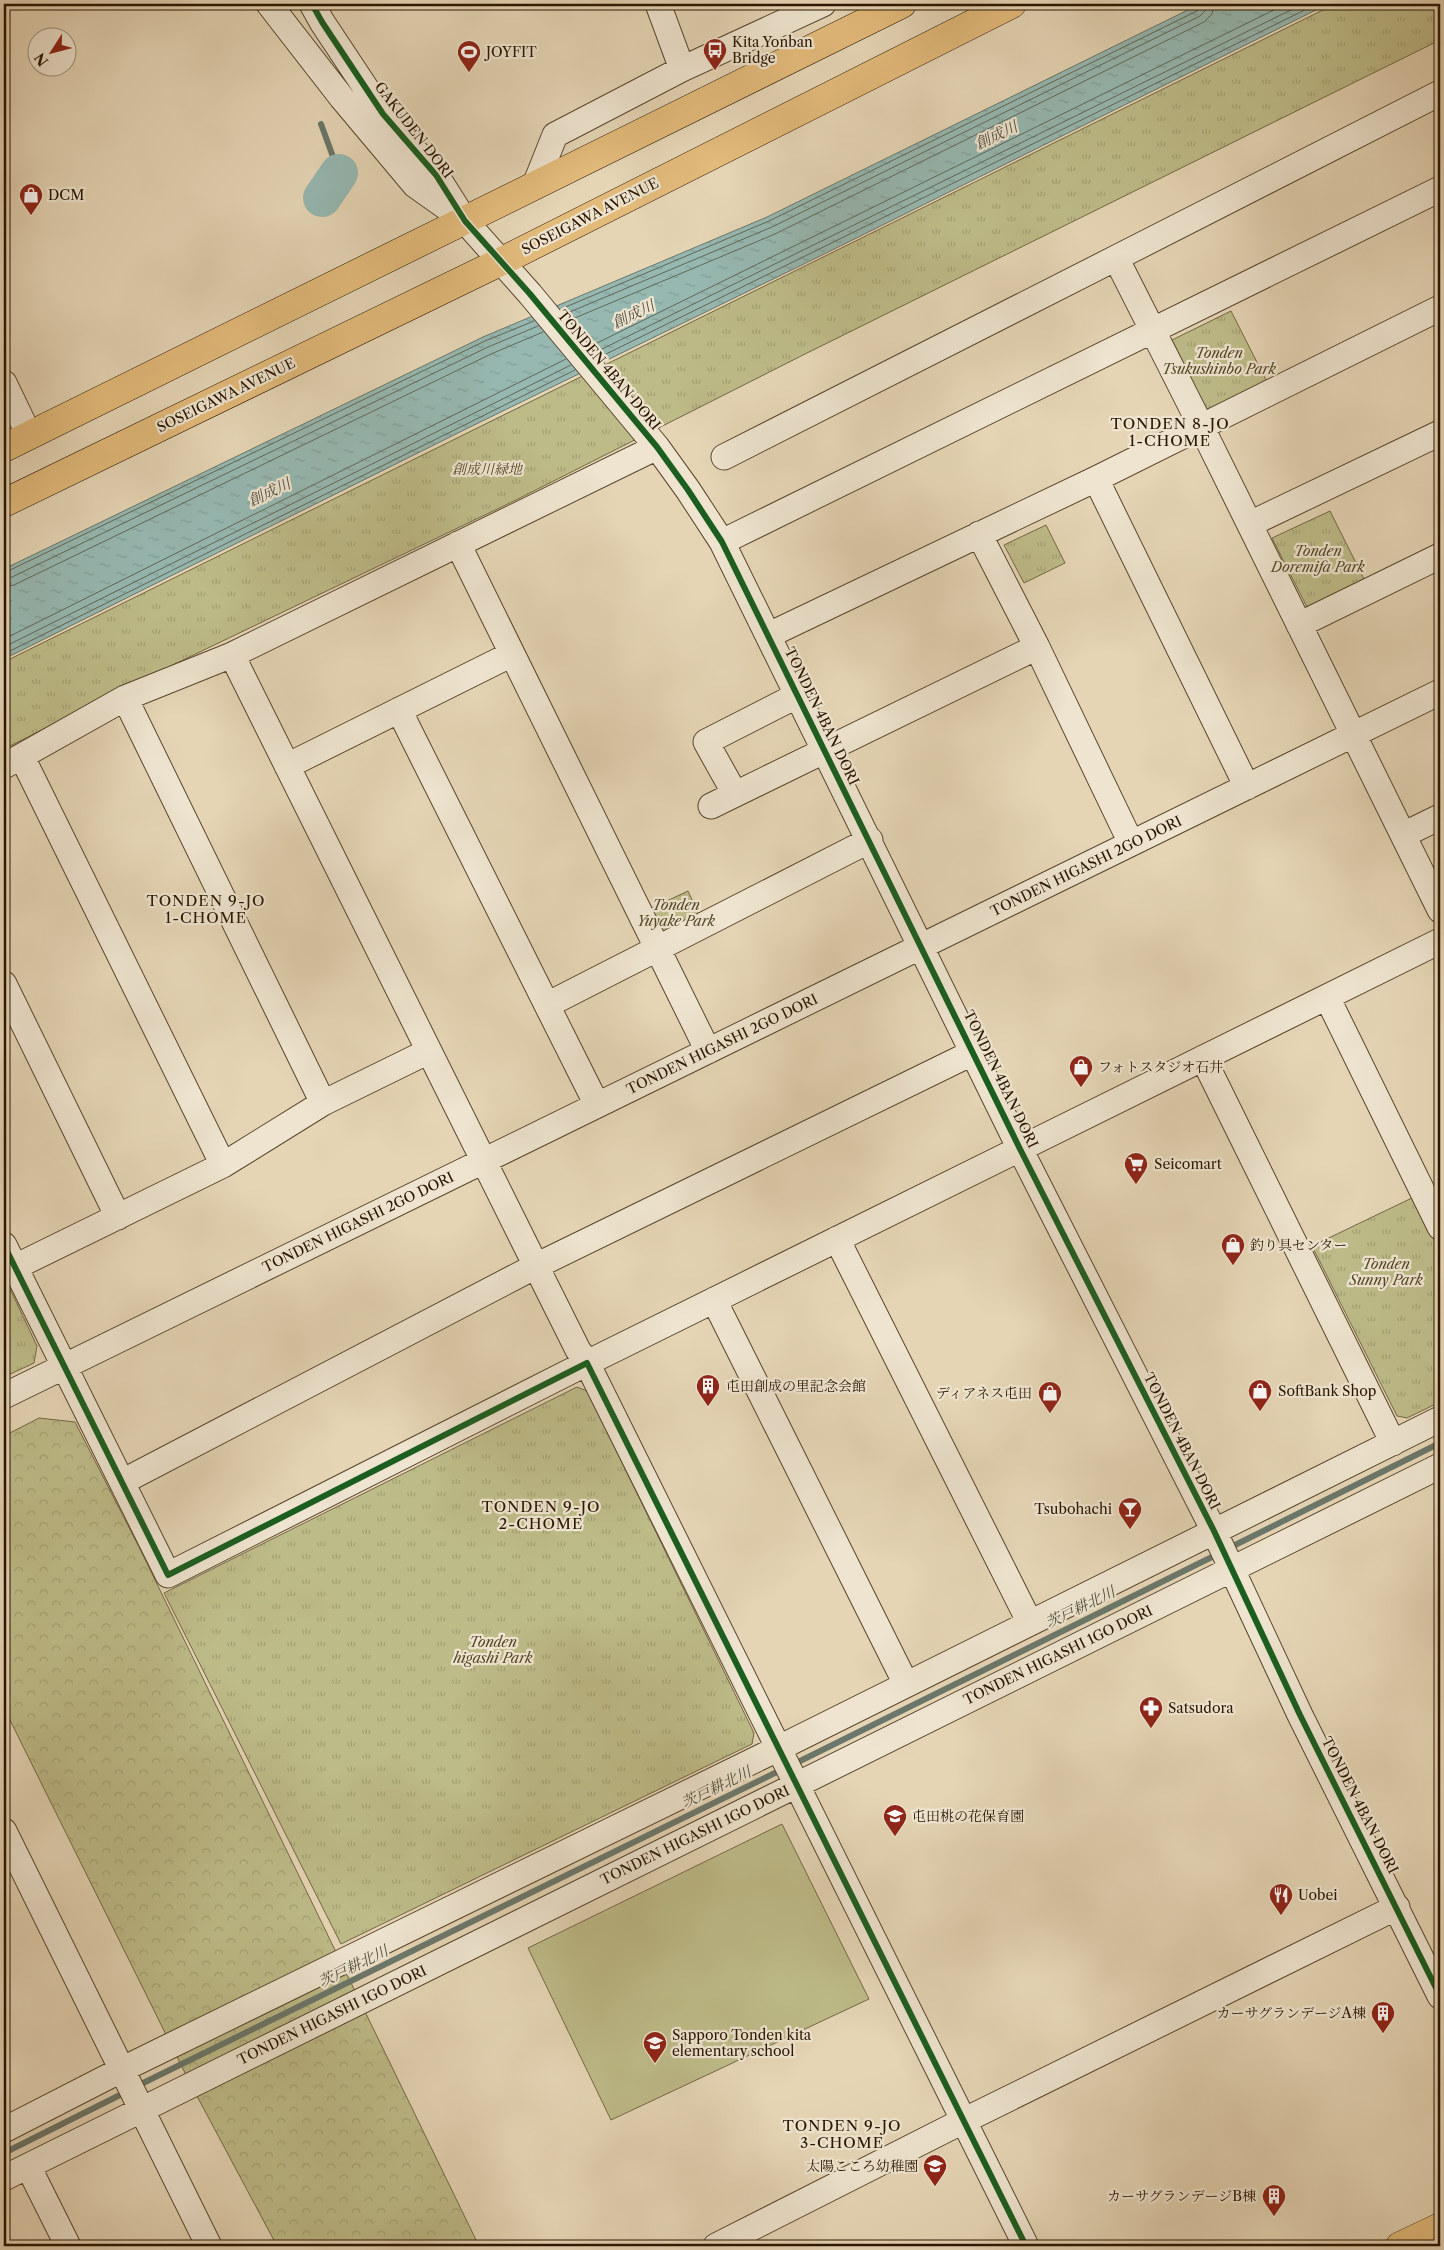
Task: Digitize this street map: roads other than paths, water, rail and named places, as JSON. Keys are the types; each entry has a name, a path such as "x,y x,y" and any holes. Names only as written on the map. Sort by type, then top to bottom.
{"main road":[{"path":"4,448 902,4"},
{"name":"SOSEIGAWA AVENUE","path":"4,503 500,262 1012,4"},
{"path":"1400,2246 1440,2226"}],"street":[{"name":"GAKUDEN DORI","path":"270,4 342,98 415,184 465,221"},
{"name":"GAKUDEN DORI","path":"312,4 342,54 383,114 436,175 465,221"},
{"path":"658,4 682,69"},
{"path":"535,185 555,135 682,69 823,4"},
{"path":"724,457 1440,93"},
{"path":"722,542 1153,328 1440,189"},
{"name":"TONDEN 4BAN DORI","path":"465,221 610,389 688,490 722,542 870,840 1020,1149 1223,1550 1300,1715 1440,1996"},
{"path":"1116,258 1153,328 1440,910"},
{"path":"769,635 1096,479 1440,308"},
{"path":"4,383 29,435"},
{"path":"1250,524 1440,433"},
{"path":"223,1165 13,761 125,698 232,654 656,448"},
{"path":"1096,479 1247,787"},
{"path":"979,534 1131,843"},
{"path":"458,544 708,1051"},
{"path":"1299,625 1440,556"},
{"path":"711,806 1036,647"},
{"path":"232,654 578,1350 588,1363 1026,2246"},
{"path":"287,766 512,654"},
{"name":"TONDEN HIGASHI 2GO DORI","path":"4,1396 1440,692"},
{"path":"735,794 706,742 798,695"},
{"path":"125,698 323,1103"},
{"path":"400,710 597,1106"},
{"path":"1403,835 1440,818"},
{"path":"547,1005 870,840"},
{"path":"4,1245 168,1575 714,1300 1440,941"},
{"path":"4,984 118,1217"},
{"path":"1327,997 1440,1227"},
{"path":"15,1267 223,1165 323,1103 429,1051"},
{"path":"122,1482 536,1266 974,1052"},
{"path":"1203,1058 1393,1443"},
{"path":"837,1239 1030,1623"},
{"path":"714,1300 906,1684"},
{"name":"TONDEN HIGASHI 1GO DORI","path":"5,2125 132,2089 1223,1550 1393,1443 1440,1419"},
{"name":"TONDEN HIGASHI 1GO DORI","path":"4,2178 28,2166 132,2089 788,1766 906,1684 1030,1623 1440,1466"},
{"path":"4,1831 209,2246"},
{"path":"716,2246 964,2120 1397,1907"},
{"path":"28,2166 68,2246"}],"water":[{"name":"創成川","path":"1200,4 1328,4 4,659 4,569 483,337 767,217"}],"waterway":[{"path":"321,124 339,173"},
{"path":"322,198 339,173"},
{"name":"茨戸耕北川","path":"1229,1548 1440,1443"},
{"name":"茨戸耕北川","path":"792,1765 1220,1553"},
{"name":"茨戸耕北川","path":"137,2086 783,1769"},
{"name":"茨戸耕北川","path":"4,2153 128,2091"}],"place":[{"name":"Kita Yonban Bridge","path":"715,71"},
{"name":"JOYFIT","path":"469,73"},
{"name":"DCM","path":"31,216"},
{"name":"フォトスタジオ石井","path":"1081,1088"},
{"name":"Seicomart","path":"1136,1185"},
{"name":"釣り具センター","path":"1233,1266"},
{"name":"屯田創成の里記念会館","path":"708,1407"},
{"name":"SoftBank Shop","path":"1260,1412"},
{"name":"ディアネス屯田","path":"1050,1414"},
{"name":"Tsubohachi","path":"1130,1530"},
{"name":"Satsudora","path":"1151,1729"},
{"name":"屯田桃の花保育園","path":"895,1837"},
{"name":"Uobei","path":"1281,1916"},
{"name":"カーサグランデージA棟","path":"1383,2034"},
{"name":"Sapporo Tonden kita elementary school","path":"655,2064"},
{"name":"太陽こころ幼稚園","path":"935,2187"},
{"name":"カーサグランデージB棟","path":"1274,2217"}],"district":[{"name":"TONDEN 8-JO 1-CHOME","path":"1170,432"},
{"name":"TONDEN 9-JO 1-CHOME","path":"206,908"},
{"name":"TONDEN 9-JO 2-CHOME","path":"541,1514"},
{"name":"TONDEN 9-JO 3-CHOME","path":"842,2134"}],"park label":[{"name":"Tonden Tsukushinbo Park","path":"1219,362"},
{"name":"創成川緑地","path":"487,469"},
{"name":"Tonden Doremifa Park","path":"1318,560"},
{"name":"Tonden Yuyake Park","path":"676,914"},
{"name":"Tonden Sunny Park","path":"1386,1272"},
{"name":"Tonden higashi Park","path":"493,1650"}]}
